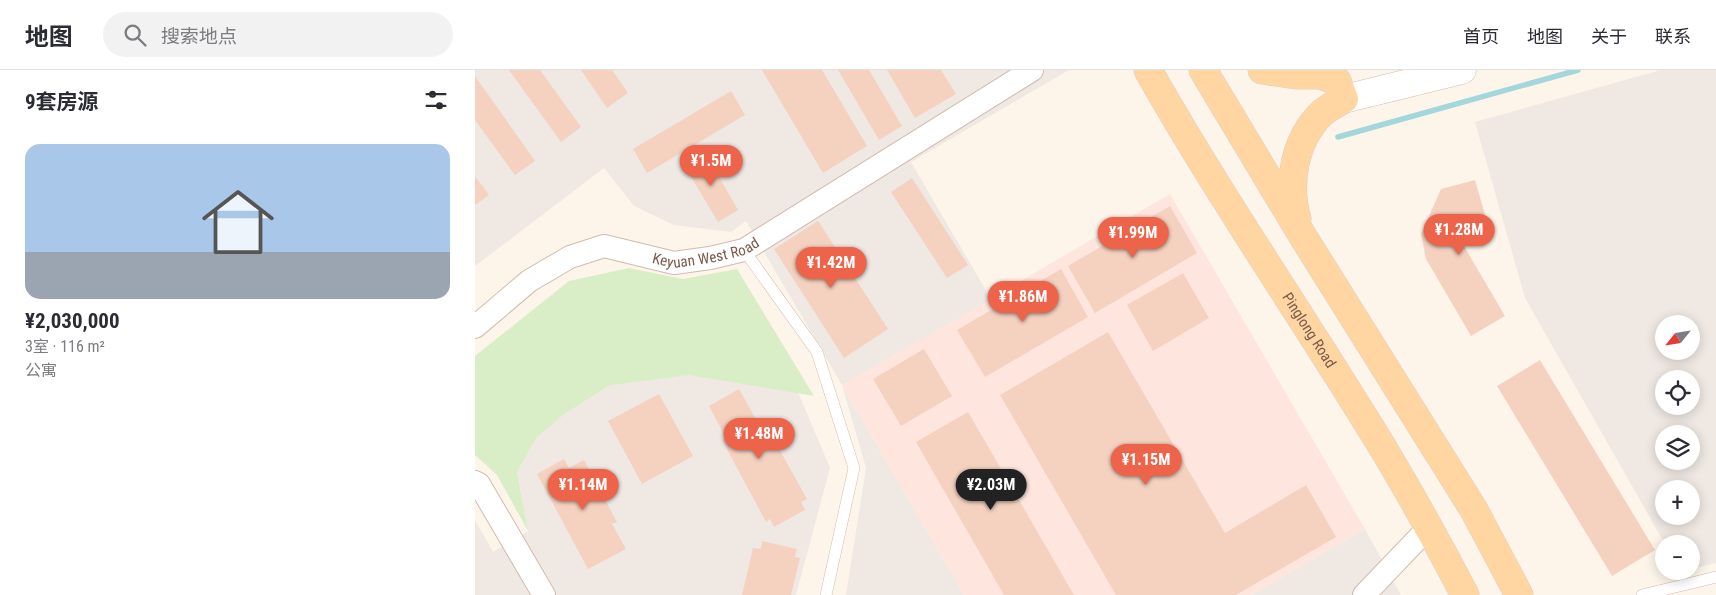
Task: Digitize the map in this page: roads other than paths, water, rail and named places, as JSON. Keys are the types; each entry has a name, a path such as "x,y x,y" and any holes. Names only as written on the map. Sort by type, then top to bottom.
{"main road":[{"name":"Pinglong Road","path":"1148,70 1230,208 1375,436 1429,527 1465,595"},
{"path":"1203,70 1302,235 1464,493 1519,595"},
{"path":"1262,70 1296,75 1328,72 1337,81 1344,99 1322,113 1309,129 1300,147 1295,166 1293,190 1295,212 1302,235"}],"street":[{"name":"Keyuan West Road","path":"475,327 529,281 571,257 604,246 674,263 710,258 744,250 1032,70"},
{"path":"1344,99 1463,70"},
{"path":"475,482 479,484 544,595"},
{"path":"1364,595 1429,527"}],"lane":[{"path":"744,250 817,352 854,468 826,595"},
{"path":"1642,595 1716,577"}],"waterway":[{"path":"1338,137 1578,70"}]}
